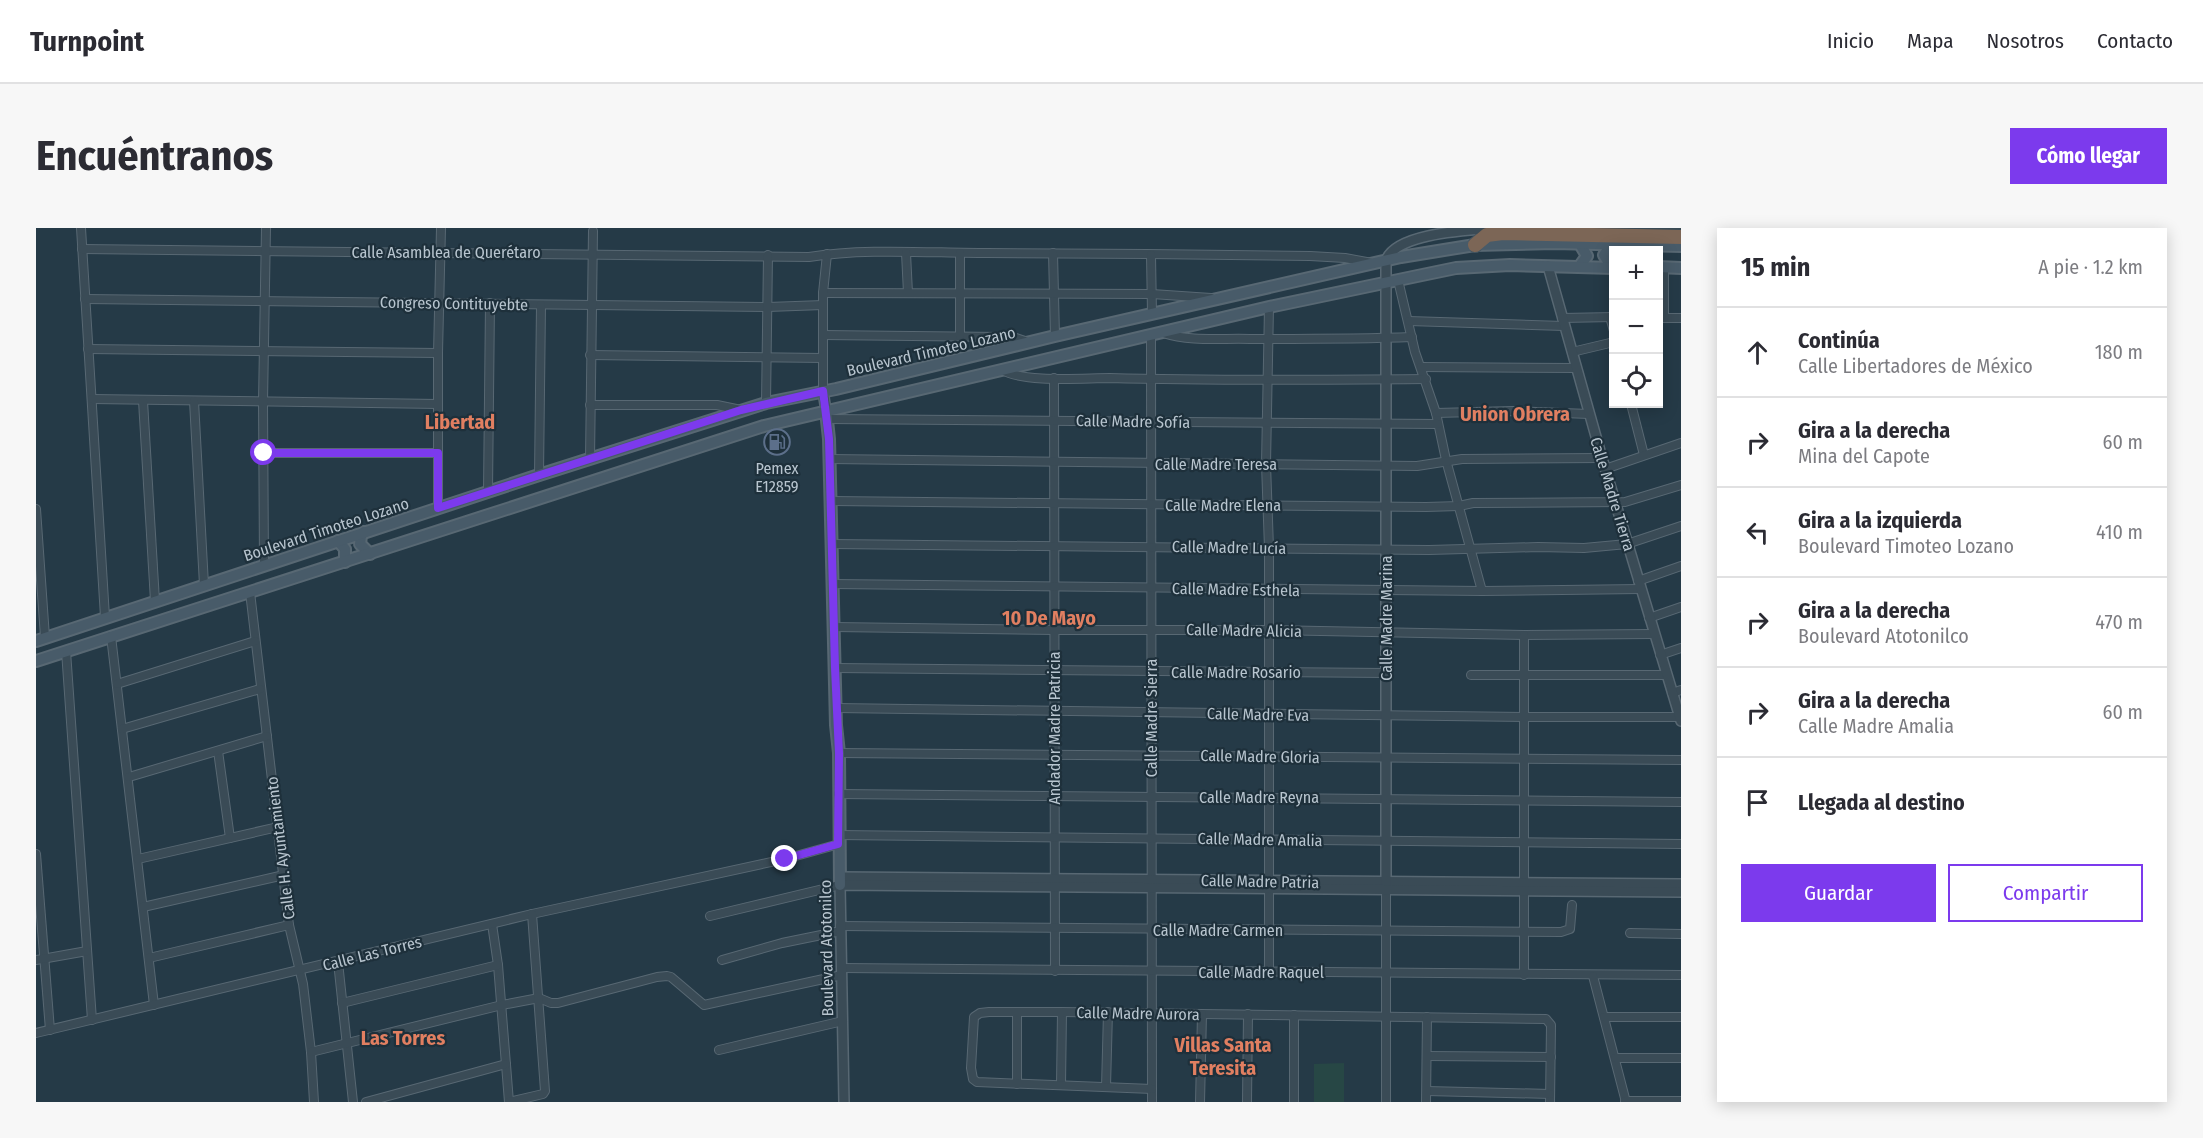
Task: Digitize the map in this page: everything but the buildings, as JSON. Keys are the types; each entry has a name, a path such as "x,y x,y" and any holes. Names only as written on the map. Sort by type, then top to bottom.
{"highway":[{"path":"1475,245 1487,236 1508,230 1681,237"}],"main road":[{"path":"1579,267 1587,256 1580,244"},
{"name":"Boulevard Timoteo Lozano","path":"41,639 766,403 1218,298 1386,261 1475,245 1681,246"},
{"path":"1609,248 1604,255 1609,262"},
{"name":"Boulevard Timoteo Lozano","path":"36,661 746,431 827,415 1002,370 1269,307 1456,268 1509,265 1609,268"},
{"path":"1663,267 1681,268"},
{"path":"1091,328 1092,339 1099,347"},
{"path":"1069,333 1074,340 1074,353"},
{"name":"Boulevard Atotonilco","path":"827,415 839,753 840,881"},
{"path":"364,532 360,544 370,554"},
{"path":"338,541 345,549 345,562"}],"street":[{"path":"81,228 105,617"},
{"path":"264,565 263,402 266,228"},
{"path":"438,508 441,228"},
{"path":"1579,228 1681,230"},
{"path":"1386,261 1391,250 1405,243 1452,232 1508,230"},
{"path":"590,459 593,231"},
{"name":"Calle Asamblea de Querétaro","path":"82,249 809,257 828,254 1053,253 1310,256 1357,259 1373,264"},
{"path":"906,253 908,293"},
{"path":"960,253 960,336"},
{"path":"1053,253 1055,336"},
{"name":"Boulevard Atotonilco","path":"827,415 823,391 823,293 828,254"},
{"path":"766,403 768,255"},
{"path":"1151,255 1152,314"},
{"name":"Calle Madre Marina","path":"1386,261 1386,1102"},
{"name":"Calle Madre Tierra","path":"1548,266 1666,675 1676,691 1680,719"},
{"path":"1398,280 1412,336 1436,413 1446,460 1482,591"},
{"path":"823,293 1152,294 1218,298"},
{"name":"Congreso Contituyebte","path":"85,299 768,307 823,305"},
{"path":"488,492 490,303"},
{"path":"539,475 541,304"},
{"path":"1269,307 1266,464 1269,548 1269,971"},
{"path":"1409,321 1563,322 1609,317"},
{"path":"1663,318 1681,318"},
{"path":"1156,334 1190,338 1268,339 1412,336"},
{"name":"Calle Madre Sierra","path":"1152,1102 1150,546 1152,380 1156,334"},
{"path":"823,336 960,336 1016,338 1030,342"},
{"path":"1572,352 1609,343"},
{"path":"88,349 438,353"},
{"path":"590,355 823,358"},
{"path":"1421,367 1576,368"},
{"path":"1002,370 1019,376 1054,378 1426,379"},
{"name":"Andador Madre Patricia","path":"1054,378 1055,971"},
{"path":"92,399 438,404"},
{"path":"143,401 155,601"},
{"path":"194,401 204,585"},
{"path":"590,405 717,405 741,410"},
{"path":"1632,408 1644,455"},
{"path":"1436,413 1513,411 1589,414"},
{"name":"Calle Madre Sofía","path":"827,415 1152,422 1438,424"},
{"path":"1605,469 1681,443"},
{"path":"264,453 438,453"},
{"name":"Calle Madre Teresa","path":"829,459 1425,465 1446,460 1602,458"},
{"name":"Calle Madre Elena","path":"831,501 1459,506 1473,503 1616,502 1635,500 1681,486"},
{"path":"36,509 41,639"},
{"name":"Calle Madre Lucía","path":"831,544 1387,549 1595,547 1628,544 1681,526"},
{"name":"Calle Madre Esthela","path":"832,584 1482,591 1639,585 1681,566"},
{"name":"Calle H. Ayuntamiento","path":"250,592 289,925 300,971 311,1052 314,1102"},
{"path":"1649,618 1681,607"},
{"name":"Calle Madre Alicia","path":"834,627 1269,630 1524,635 1654,634"},
{"path":"1524,635 1524,975"},
{"path":"111,636 154,1005"},
{"path":"117,684 255,641"},
{"path":"1660,655 1681,648"},
{"path":"66,651 92,1020"},
{"name":"Calle Madre Rosario","path":"835,668 1386,673"},
{"path":"1471,675 1666,675"},
{"path":"122,729 260,688"},
{"name":"Calle Madre Eva","path":"836,708 1680,719"},
{"path":"129,777 267,736"},
{"path":"218,751 230,838"},
{"name":"Calle Madre Gloria","path":"839,753 1681,760"},
{"name":"Calle Madre Reyna","path":"838,794 1681,802"},
{"path":"138,859 278,827"},
{"name":"Calle Madre Amalia","path":"707,875 785,859 838,839 1152,838 1681,843"},
{"path":"36,854 40,960 50,1030"},
{"path":"143,907 284,875"},
{"name":"Calle Las Torres","path":"36,1034 532,914 707,875"},
{"path":"710,916 840,881"},
{"name":"Boulevard Atotonilco","path":"840,881 844,1102"},
{"name":"Calle Madre Patria","path":"840,881 1524,887 1681,892"},
{"name":"Calle Madre Patria","path":"1524,887 1681,884"},
{"name":"Calle Madre Carmen","path":"722,960 841,928 1054,927 1152,930 1568,931 1571,925 1572,905"},
{"path":"492,924 502,1005 509,1102 543,1094 546,1089 532,914"},
{"path":"149,958 289,925"},
{"path":"1630,933 1681,934"},
{"path":"40,960 87,951"},
{"path":"338,962 353,1102"},
{"path":"342,1003 498,964"},
{"name":"Calle Madre Raquel","path":"538,998 558,1003 667,976 700,1004 715,1004 842,972 1269,971 1593,976 1681,975"},
{"path":"1593,976 1625,1101 1681,1101"},
{"path":"311,1052 538,998"},
{"name":"Calle Madre Aurora","path":"1152,1089 977,1082 973,1079 971,1068 973,1021 976,1014 989,1012 1546,1019 1551,1026 1551,1057"},
{"path":"1017,1012 1017,1084"},
{"path":"1061,1085 1062,1012"},
{"path":"1106,1088 1108,1012"},
{"path":"1200,1102 1202,1014"},
{"path":"1247,1102 1248,1014"},
{"path":"1294,1015 1294,1102"},
{"path":"1426,1102 1427,1017"},
{"path":"1604,1017 1681,1017"},
{"path":"719,1050 843,1021"},
{"path":"1426,1091 1550,1098 1551,1057 1427,1056"},
{"path":"1615,1058 1681,1058"},
{"path":"366,1102 506,1064"}],"green space":[{"path":"1344,1063 1344,1102 1314,1102 1314,1064"}],"place":[{"name":"Pemex E12859","path":"777,442"}],"district":[{"name":"Union Obrera","path":"1515,414"},
{"name":"Libertad","path":"460,422"},
{"name":"10 De Mayo","path":"1049,618"},
{"name":"Las Torres","path":"403,1038"},
{"name":"Villas Santa Teresita","path":"1223,1056"}],"route":[{"path":"264,453 438,453 438,508 741,410 823,391 829,439 836,725 839,753 838,844 785,859"}]}
